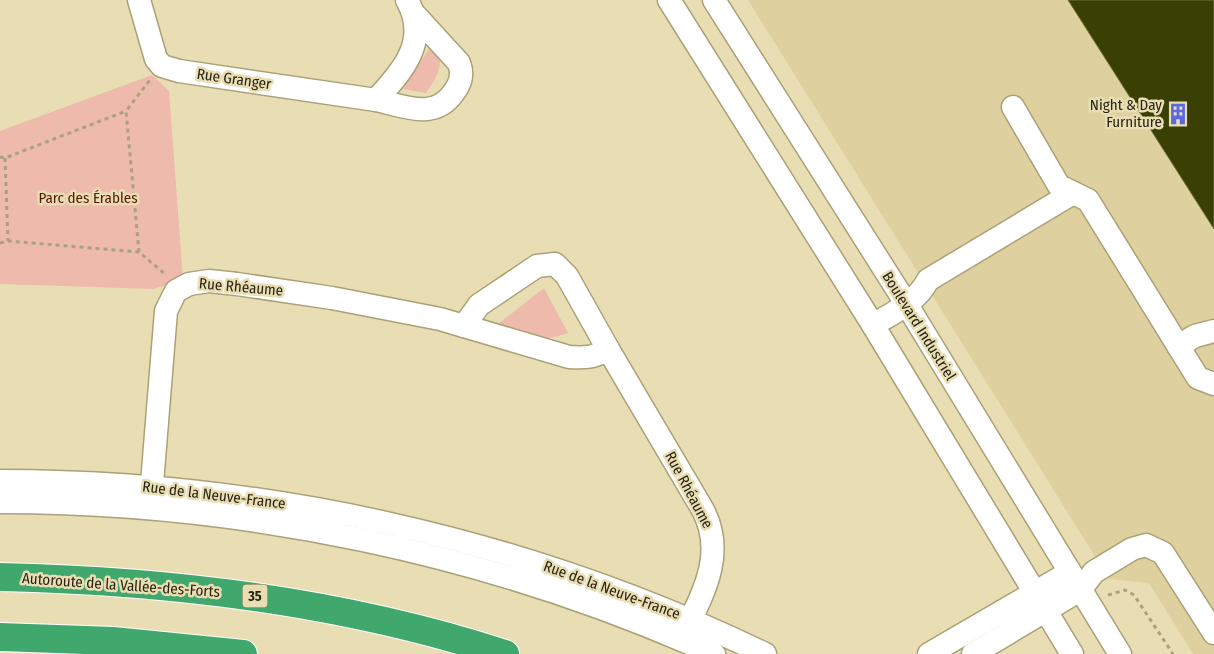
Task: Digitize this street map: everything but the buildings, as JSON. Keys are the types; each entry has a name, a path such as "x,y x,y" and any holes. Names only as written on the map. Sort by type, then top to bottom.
{"highway":[{"name":"Autoroute de la Vallée-des-Forts","path":"0,577 143,584 263,597 373,618 505,654"},
{"path":"0,637 133,642 243,654"}],"street":[{"path":"139,0 153,52 162,66"},
{"path":"669,0 873,325 1072,654"},
{"name":"Boulevard Industriel","path":"714,0 907,305 1120,654"},
{"name":"Rue Granger","path":"162,66 179,71 434,110 447,103 458,87 462,71 459,63 411,8"},
{"name":"Rue Granger","path":"376,100 398,75 410,55 416,40 411,8"},
{"path":"1013,107 1059,186 1088,200 1178,346 1206,381"},
{"path":"873,325 907,305 923,291 928,280 1073,193"},
{"name":"Rue Rhéaume","path":"464,326 479,305 537,266 555,264 567,276 703,510 710,526 714,553 711,571 681,639"},
{"name":"Rue Rhéaume","path":"151,498 165,321 171,298 180,287 198,282 238,284 380,307 464,326 569,357 588,358 597,356 608,349"},
{"path":"1178,346 1195,336 1214,331"},
{"name":"Rue de la Neuve-France","path":"0,481 88,483 257,521 422,542 566,572 691,619 765,654"},
{"name":"Rue de la Neuve-France","path":"0,502 151,498"},
{"name":"Rue de la Neuve-France","path":"422,542 513,578 637,621 714,654"},
{"path":"929,654 1040,602 1136,547 1146,545 1155,548 1166,557 1214,633"},
{"path":"973,654 1040,602"}],"path":[{"path":"0,157 4,158 126,111 162,66"},
{"path":"126,111 139,252"},
{"path":"4,158 8,241"},
{"path":"0,243 8,241 139,252 180,287"},
{"path":"1108,596 1125,590 1134,595 1173,654"}],"shaded area":[{"path":"748,0 1214,0 1214,654 1193,654 1149,583 1109,579"}],"green space":[{"path":"429,49 438,52 440,58 438,74 433,83 426,93 403,89"},
{"name":"Parc des Érables","path":"152,75 169,91 183,280 153,289 0,284 0,131"},
{"path":"544,288 568,333 548,338 532,337 498,324"}],"place":[{"name":"Night & Day Furniture","path":"1178,114"}]}
